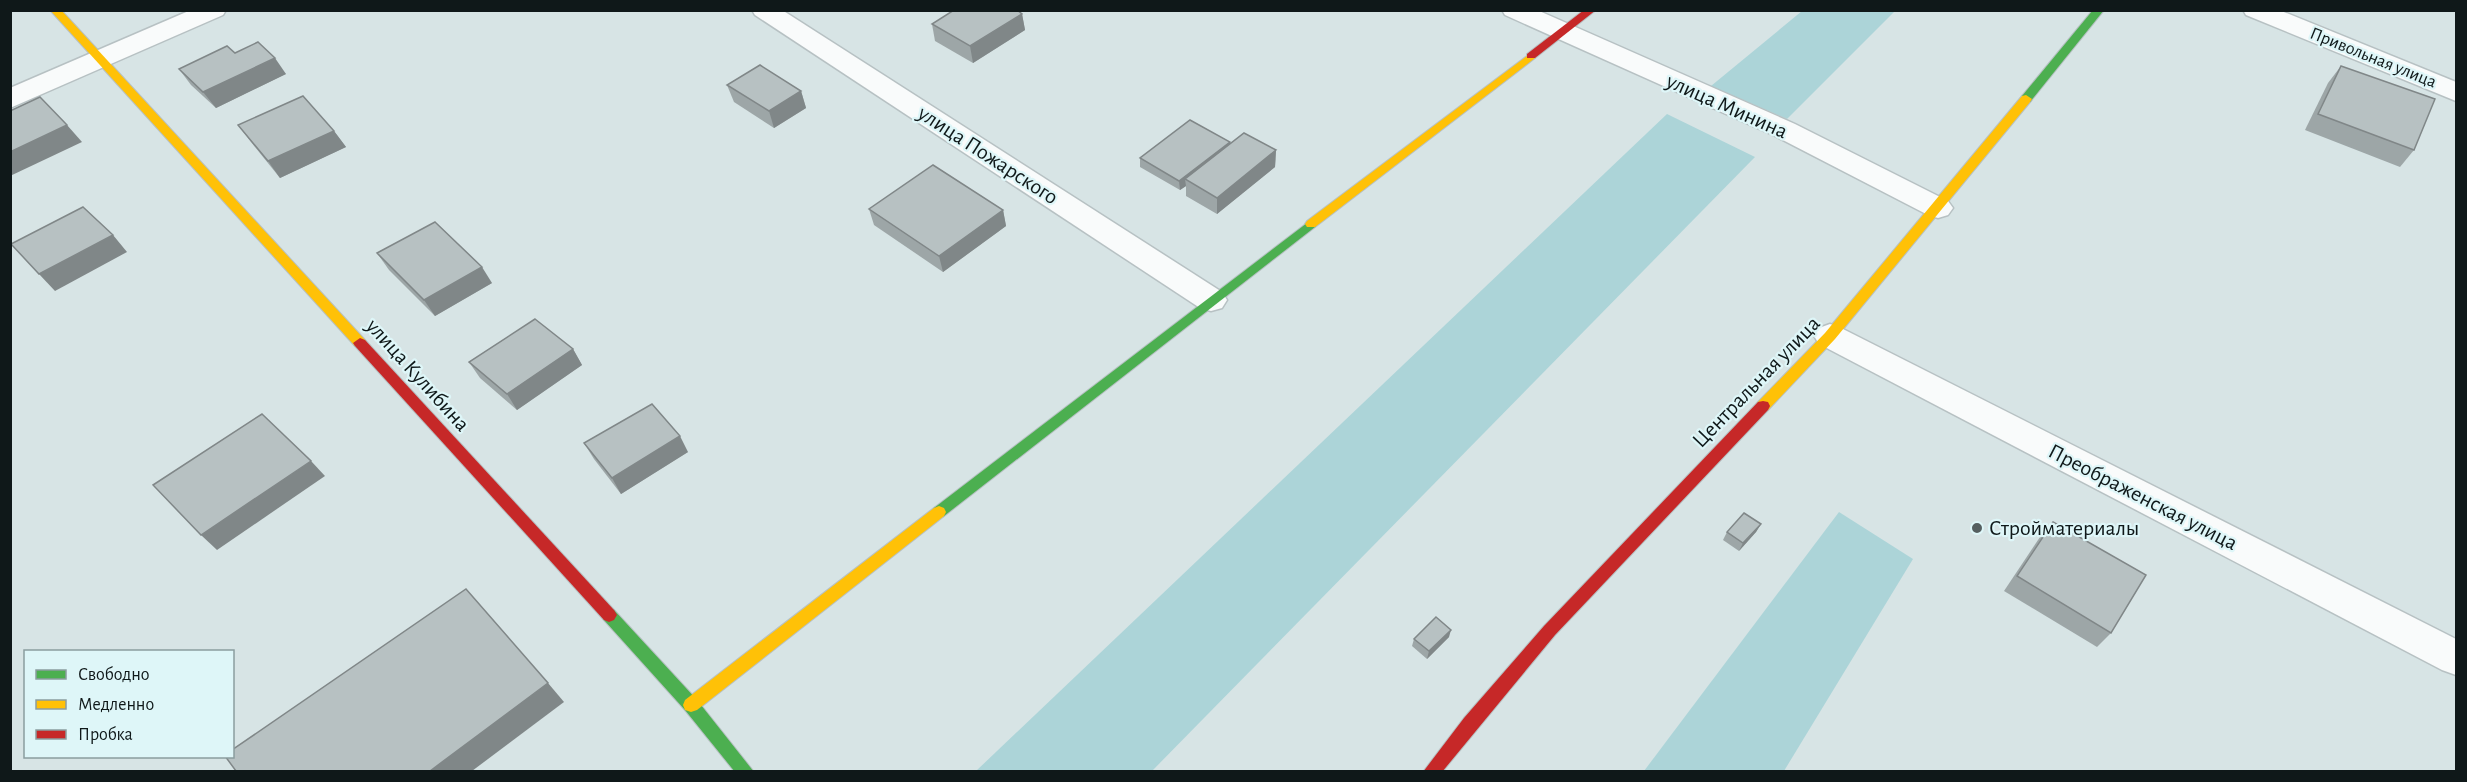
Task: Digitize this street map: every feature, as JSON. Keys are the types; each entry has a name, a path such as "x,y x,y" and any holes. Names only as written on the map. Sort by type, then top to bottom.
{"street":[{"name":"улица Кулибина","path":"55,10 691,705 746,771"},
{"path":"10,99 214,10"},
{"name":"улица Пожарского","path":"764,10 1211,300"},
{"name":"улица Минина","path":"1514,10 1562,34 1785,130 1938,208"},
{"path":"691,705 1211,300 1591,10"},
{"name":"Центральная улица","path":"1431,771 1474,716 1598,579 1830,336 1938,208 2099,10"},
{"name":"Привольная улица","path":"2255,10 2457,92"},
{"name":"Преображенская улица","path":"1830,336 2457,658"}],"shaded area":[{"path":"1802,11 1895,11 1787,119 1711,86"},
{"path":"1667,114 1755,157 1152,771 976,771"},
{"path":"1839,512 1913,559 1784,771 1644,771"}],"building":[{"path":"954,10 1017,10 1022,14 970,46 932,24"},
{"path":"258,42 275,58 203,92 179,69 227,46 235,53"},
{"path":"760,65 801,91 769,111 727,85"},
{"path":"2341,66 2435,99 2414,150 2318,114"},
{"path":"303,96 334,131 268,161 238,125"},
{"path":"40,97 67,125 10,152 10,111"},
{"path":"1190,120 1230,142 1179,181 1140,158"},
{"path":"1244,133 1276,150 1217,198 1185,179"},
{"path":"933,165 1003,210 939,256 869,209"},
{"path":"83,207 113,235 39,274 11,244"},
{"path":"435,222 482,267 424,300 377,253"},
{"path":"535,319 573,349 507,394 469,362"},
{"path":"652,404 680,436 612,478 584,443"},
{"path":"262,414 311,461 201,535 153,485"},
{"path":"1744,513 1761,524 1743,543 1727,532"},
{"path":"2053,522 2146,575 2111,633 2017,576"},
{"path":"466,589 548,683 430,771 236,771 226,758 234,758 234,749"},
{"path":"1436,617 1451,630 1429,651 1414,639"}],"traffic: fast":[{"path":"2026,99 2099,10"},
{"path":"939,512 1311,224"},
{"path":"609,615 691,705 746,772"}],"traffic: slow":[{"path":"55,10 360,343"},
{"path":"1311,224 1531,56"},
{"path":"1763,406 1830,336 2026,99"},
{"path":"691,705 939,512"}],"traffic: jam":[{"path":"1531,56 1591,10"},
{"path":"360,343 609,615"},
{"path":"1431,772 1550,630 1763,406"}],"place":[{"name":"Стройматериалы","path":"1977,528"}]}
